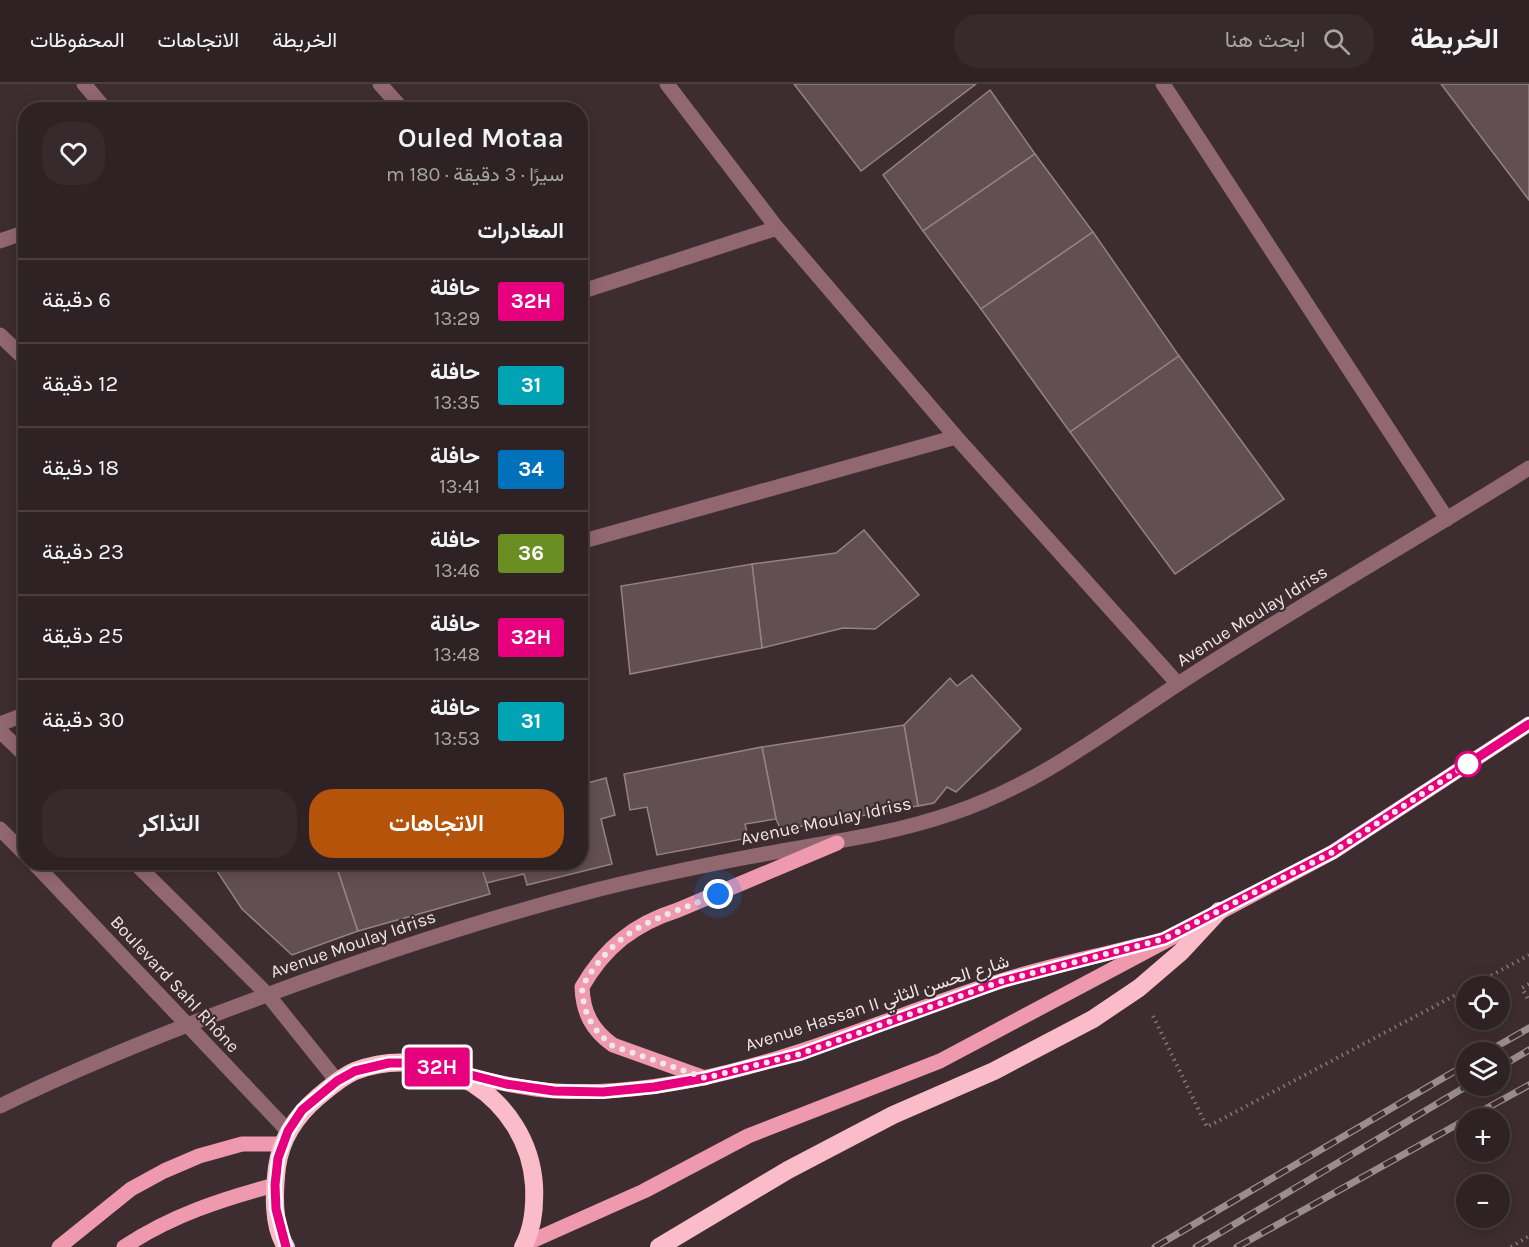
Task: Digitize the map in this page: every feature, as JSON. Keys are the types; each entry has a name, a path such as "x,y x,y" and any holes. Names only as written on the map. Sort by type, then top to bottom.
{"highway":[{"path":"659,1247 788,1170 893,1114 994,1071 1093,1019 1139,988 1181,952 1219,911"},
{"path":"286,1247 276,1209 275,1185 278,1158 286,1138 302,1110 337,1081 355,1071 389,1063 424,1063 458,1074 492,1096 518,1127 532,1164 535,1204 524,1245"}],"main road":[{"name":"Avenue Hassan II شارع الحسن الثاني","path":"524,1245 644,1191 748,1136 940,1061 1164,939 1333,852 1529,724"},
{"path":"705,1078 613,1046 600,1036 585,1013 582,987 608,949 629,932 652,919 837,843"},
{"name":"Avenue Hassan II شارع الحسن الثاني","path":"458,1074 554,1091 603,1092 705,1078 800,1054 1002,981 1164,939"},
{"path":"59,1247 131,1189 164,1171 199,1156 242,1144 286,1138"},
{"path":"124,1247 181,1216 227,1198 275,1185"}],"street":[{"path":"84,84 99,102"},
{"path":"380,84 396,102"},
{"path":"667,84 777,228 956,437 1178,684"},
{"path":"1163,84 1447,519"},
{"path":"588,289 777,228"},
{"path":"0,241 18,235"},
{"path":"0,335 18,352"},
{"path":"588,540 956,437"},
{"name":"Avenue Moulay Idriss","path":"0,1106 64,1075 185,1025 359,961 474,923 573,896 748,857 837,843 951,814 1017,788 1091,745 1178,684 1529,468"},
{"path":"0,724 18,717"},
{"path":"0,731 18,748"},
{"path":"0,829 18,847"},
{"name":"Boulevard Sahl Rhône","path":"40,870 185,1025 286,1138"},
{"path":"142,870 268,994 337,1081"}],"path":[{"path":"1491,976 1529,955"},
{"path":"1529,984 1522,988 1529,1000"},
{"path":"1139,988 1207,1127 1456,995"},
{"path":"1511,1247 1529,1236"}],"building":[{"path":"794,84 976,84 861,171"},
{"path":"1441,84 1529,84 1529,200"},
{"path":"990,90 1035,154 923,231 883,175"},
{"path":"1035,154 1093,232 981,309 923,231"},
{"path":"1093,232 1179,356 1070,432 981,309"},
{"path":"1179,356 1284,499 1175,574 1070,432"},
{"path":"864,530 919,595 875,629 843,628 762,648 752,564 836,553"},
{"path":"752,564 762,648 630,674 621,586"},
{"path":"972,675 1021,729 956,792 947,787 934,803 918,806 904,725 950,678 957,686"},
{"path":"904,725 918,806 781,830 776,819 762,747"},
{"path":"762,747 776,819 745,824 748,838 657,855 647,807 630,810 624,774"},
{"path":"606,778 615,815 601,819 612,864 588,870 588,783"},
{"path":"216,870 338,870 358,931 292,955 242,909"},
{"path":"338,870 482,870 490,894 358,931"},
{"path":"482,870 588,870 527,885 524,874 486,883"}],"railway":[{"path":"1504,1042 1529,1028"},
{"path":"1510,1061 1529,1050"},
{"path":"1155,1247 1456,1070"},
{"path":"1487,1108 1529,1085"},
{"path":"1196,1247 1456,1093"},
{"path":"1237,1247 1456,1125"}],"bus line":[{"name":"32H","path":"286,1247 282,1241 276,1209 275,1185 278,1158 288,1131 302,1110 337,1081 355,1071 389,1063 424,1063 458,1074 506,1084 554,1091 603,1092 654,1087 705,1078 800,1054 1002,981 1164,939 1333,852 1529,724"}],"route":[{"path":"718,894 652,919 629,932 608,949 594,967 582,987 585,1013 600,1036 613,1046 705,1078 800,1054 1002,981 1164,939 1333,852 1468,764"}]}
